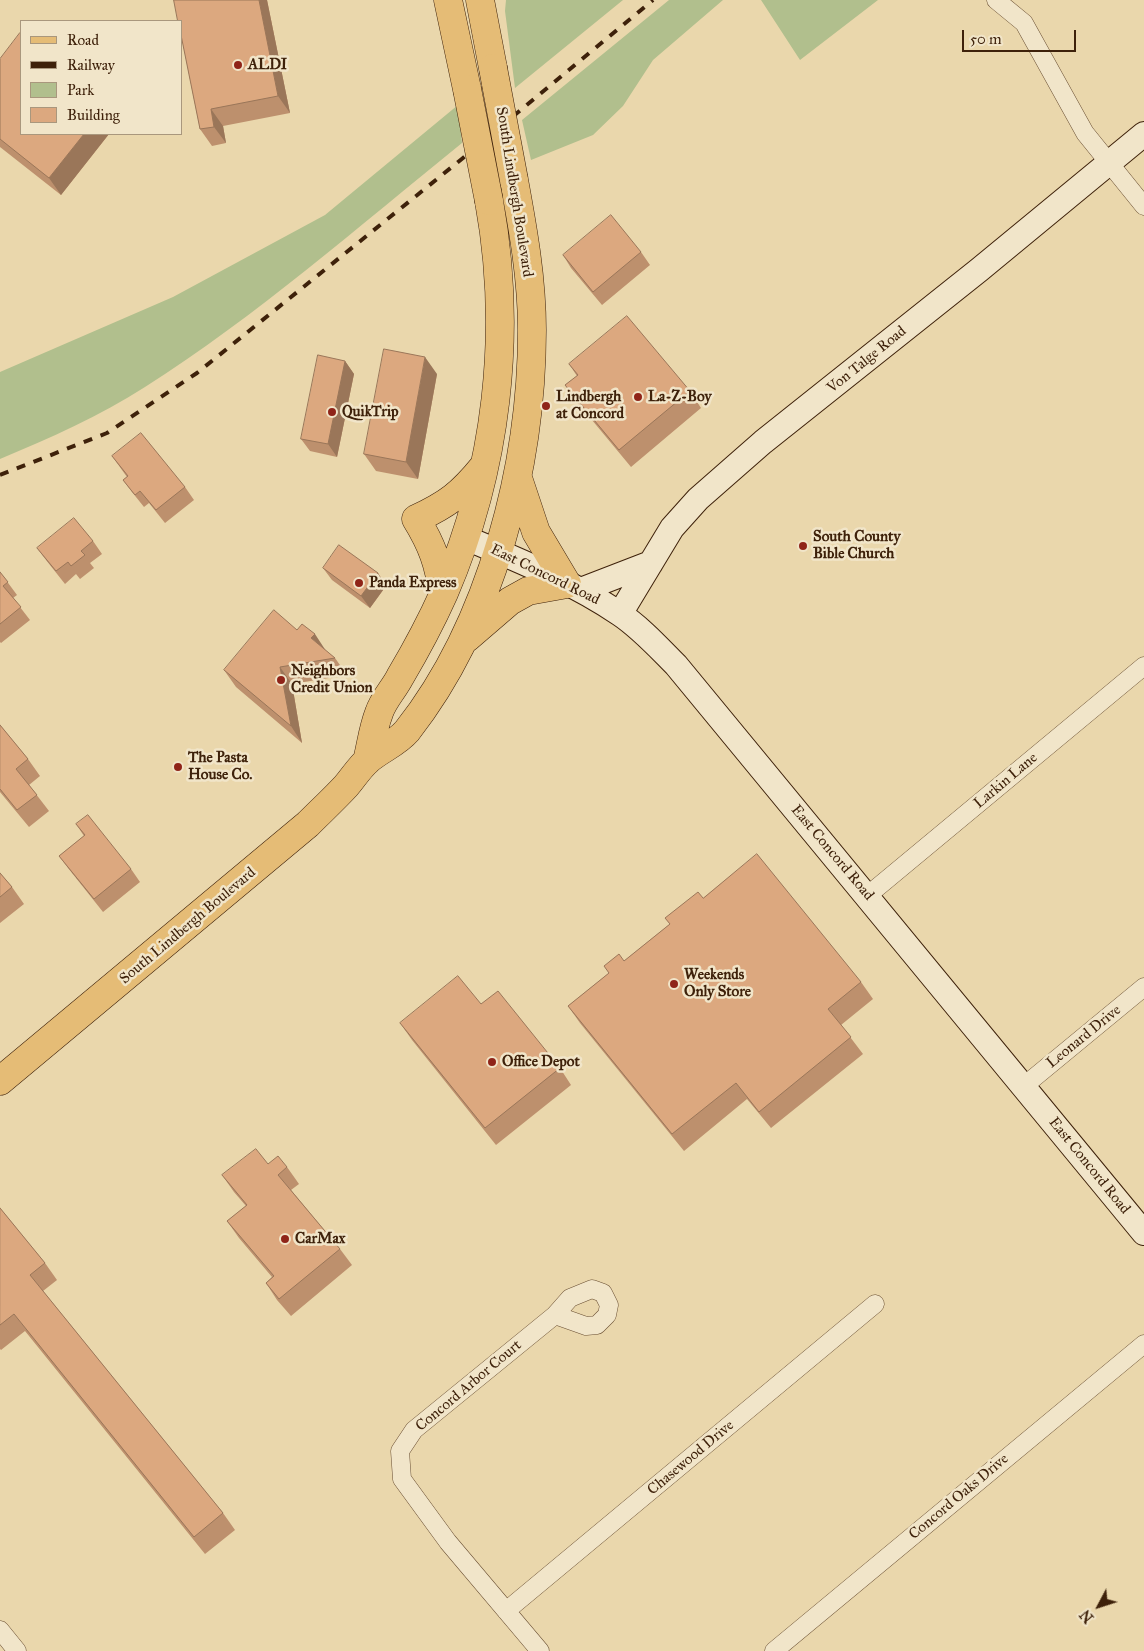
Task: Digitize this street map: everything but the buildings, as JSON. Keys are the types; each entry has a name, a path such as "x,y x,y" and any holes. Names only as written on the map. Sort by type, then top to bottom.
{"main road":[{"name":"South Lindbergh Boulevard","path":"367,761 379,712 423,637 466,538 485,464 498,373 501,295 496,239 448,0"},
{"name":"South Lindbergh Boulevard","path":"0,1081 253,872 308,824 345,787 367,761 405,732 432,693 459,646 488,581 518,478 526,434 531,382 532,328 529,273 514,180 480,0"},
{"path":"493,68 500,0"},
{"path":"443,594 439,566 430,542 416,519 444,506 465,490 485,464"},
{"path":"459,646 510,600 528,591 574,587 536,532 518,478"}],"street":[{"path":"996,0 1024,23 1073,113 1109,163 1144,206"},
{"name":"Von Talge Road","path":"620,614 684,513 727,472 1144,134"},
{"name":"East Concord Road","path":"466,538 574,587 620,614 640,630 676,665 1144,1233"},
{"path":"574,587 651,563"},
{"name":"Larkin Lane","path":"867,896 1144,666"},
{"name":"Leonard Drive","path":"1024,1086 1144,987"},
{"name":"Chasewood Drive","path":"506,1611 876,1304"},
{"name":"Concord Arbor Court","path":"506,1611 448,1542 402,1479 400,1451 414,1430 555,1315"},
{"name":"Concord Oaks Drive","path":"774,1651 1144,1344"},
{"path":"506,1611 540,1651"},
{"path":"0,1630 17,1651"}],"green space":[{"path":"506,0 623,0 515,88 505,11"},
{"path":"669,0 723,0 653,60 623,106 593,135 531,160 522,120"},
{"path":"761,0 878,0 800,60"},
{"path":"458,105 462,143 346,238 227,331 187,360 128,398 74,426 0,459 0,372 173,297 325,215"}],"railway":[{"path":"0,475 107,433 197,373 463,158 653,0"}],"place":[{"name":"ALDI","path":"238,65"},
{"name":"La-Z-Boy","path":"638,397"},
{"name":"Lindbergh at Concord","path":"546,406"},
{"name":"QuikTrip","path":"332,412"},
{"name":"South County Bible Church","path":"803,546"},
{"name":"Panda Express","path":"359,583"},
{"name":"Neighbors Credit Union","path":"281,680"},
{"name":"The Pasta House Co.","path":"178,767"},
{"name":"Weekends Only Store","path":"674,984"},
{"name":"Office Depot","path":"492,1062"},
{"name":"CarMax","path":"285,1239"}]}
